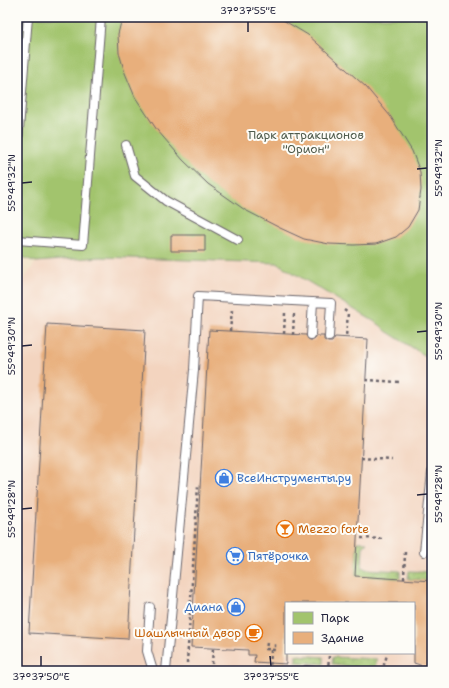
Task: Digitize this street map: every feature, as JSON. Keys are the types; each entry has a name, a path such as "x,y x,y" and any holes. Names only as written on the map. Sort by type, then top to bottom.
{"lane":[{"path":"17,154 28,17"},
{"path":"17,240 83,245 101,17"},
{"path":"126,145 135,176 166,201 238,240"},
{"path":"166,671 193,378 198,296 331,303 329,337"},
{"path":"311,336 313,302"},
{"path":"424,552 432,472"},
{"path":"150,607 147,651 152,671"},
{"path":"306,670 313,671"}],"path":[{"path":"230,331 231,317"},
{"path":"284,334 285,317"},
{"path":"293,335 294,318"},
{"path":"346,338 347,320"},
{"path":"366,380 399,382"},
{"path":"361,458 392,460"},
{"path":"361,538 385,539"},
{"path":"404,579 405,551"},
{"path":"267,643 266,649 275,650 275,644"},
{"path":"212,664 213,648"},
{"path":"270,671 271,649"},
{"path":"328,671 329,655"},
{"path":"382,671 387,655"}],"shaded area":[{"path":"100,257 277,263 380,325 386,331 432,360 432,671 166,671 161,666 155,671 17,671 17,289 36,262"}],"green space":[{"name":"Парк аттракционов \"Орион\"","path":"17,17 432,17 432,360 386,331 380,325 277,263 100,257 36,262 17,255"},
{"path":"357,542 367,542 363,546 362,566 365,569 400,571 400,579 355,577"},
{"path":"409,571 432,572 432,581 408,579"},
{"path":"296,655 324,657 324,664 296,662"},
{"path":"333,657 377,659 375,667 379,669 378,671 372,671 332,664"}],"building":[{"path":"123,17 278,17 308,35 366,87 391,117 412,151 420,172 421,190 418,210 408,227 396,237 376,244 329,244 304,239 245,210 208,184 183,160 157,130 135,97 119,53 118,34"},
{"path":"171,235 205,235 205,251 171,251"},
{"path":"47,324 145,330 128,639 29,633"},
{"path":"209,330 306,335 310,340 314,340 316,336 324,336 324,340 328,342 332,342 335,337 368,339 355,576 432,581 432,669 414,663 415,602 285,602 286,664 254,662 255,655 248,655 248,650 191,647"}],"place":[{"name":"ВсеИнструменты.ру","path":"224,478"},
{"name":"Mezzo forte","path":"285,529"},
{"name":"Пятёрочка","path":"235,556"},
{"name":"Диана","path":"236,607"},
{"name":"Шашлычный двор","path":"254,633"}]}
